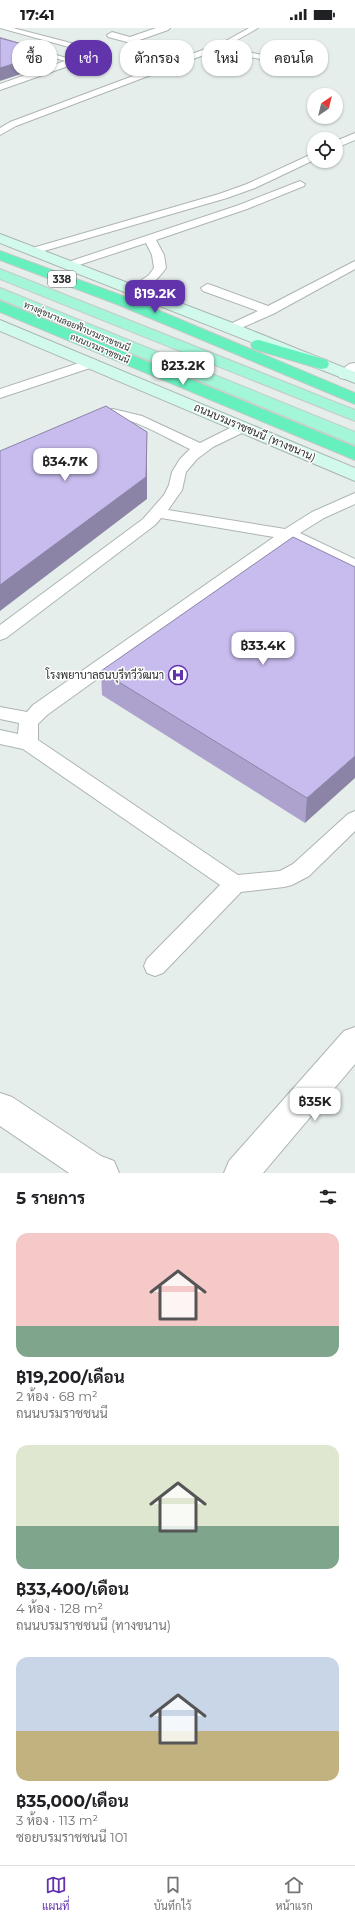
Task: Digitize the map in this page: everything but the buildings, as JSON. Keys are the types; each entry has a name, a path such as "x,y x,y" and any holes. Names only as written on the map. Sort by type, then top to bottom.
{"highway":[{"name":"338","path":"0,255 129,296 355,398"},
{"path":"129,296 321,364"},
{"name":"ถนนบรมราชชนนี","path":"0,306 355,454"},
{"path":"0,310 78,339"}],"main road":[{"name":"338","path":"0,238 69,265 129,296 232,328 321,364 352,373"},
{"name":"ทางคู่ขนานลอยฟ้าบรมราชชนนี","path":"0,274 355,416"},
{"name":"ทางคู่ขนานลอยฟ้าบรมราชชนนี","path":"0,293 355,439"},
{"name":"ถนนบรมราชชนนี (ทางขนาน)","path":"0,325 355,475"}],"street":[{"path":"130,28 112,35 131,40 165,28"},
{"path":"241,1173 355,1041"},
{"path":"0,1108 89,1167 102,1173"}],"lane":[{"path":"4,28 65,44"},
{"path":"234,40 254,28"},
{"path":"0,40 65,58"},
{"path":"194,63 198,64"},
{"path":"0,87 65,65"},
{"path":"0,132 13,124 141,76"},
{"path":"124,82 144,86"},
{"path":"343,142 355,136"},
{"path":"33,251 223,196 251,186 307,159"},
{"path":"69,265 243,207 300,184"},
{"path":"129,296 153,276 160,268 158,255 150,239"},
{"path":"232,328 269,311 355,264"},
{"path":"207,288 269,311"},
{"path":"0,394 92,363"},
{"path":"84,421 113,413 127,416 137,419 201,449"},
{"path":"0,634 149,522 169,501 177,485 179,471 187,460 201,449 243,427"},
{"path":"29,743 26,728 30,719 40,710 288,534 318,515 350,504"},
{"path":"157,513 288,534 355,565"},
{"path":"0,713 30,719"},
{"path":"0,737 29,743 235,884"},
{"path":"155,966 235,884 284,879 301,870 355,820"}],"place":[{"name":"โรงพยาบาลธนบุรีทวีวัฒนา","path":"178,675"}]}
